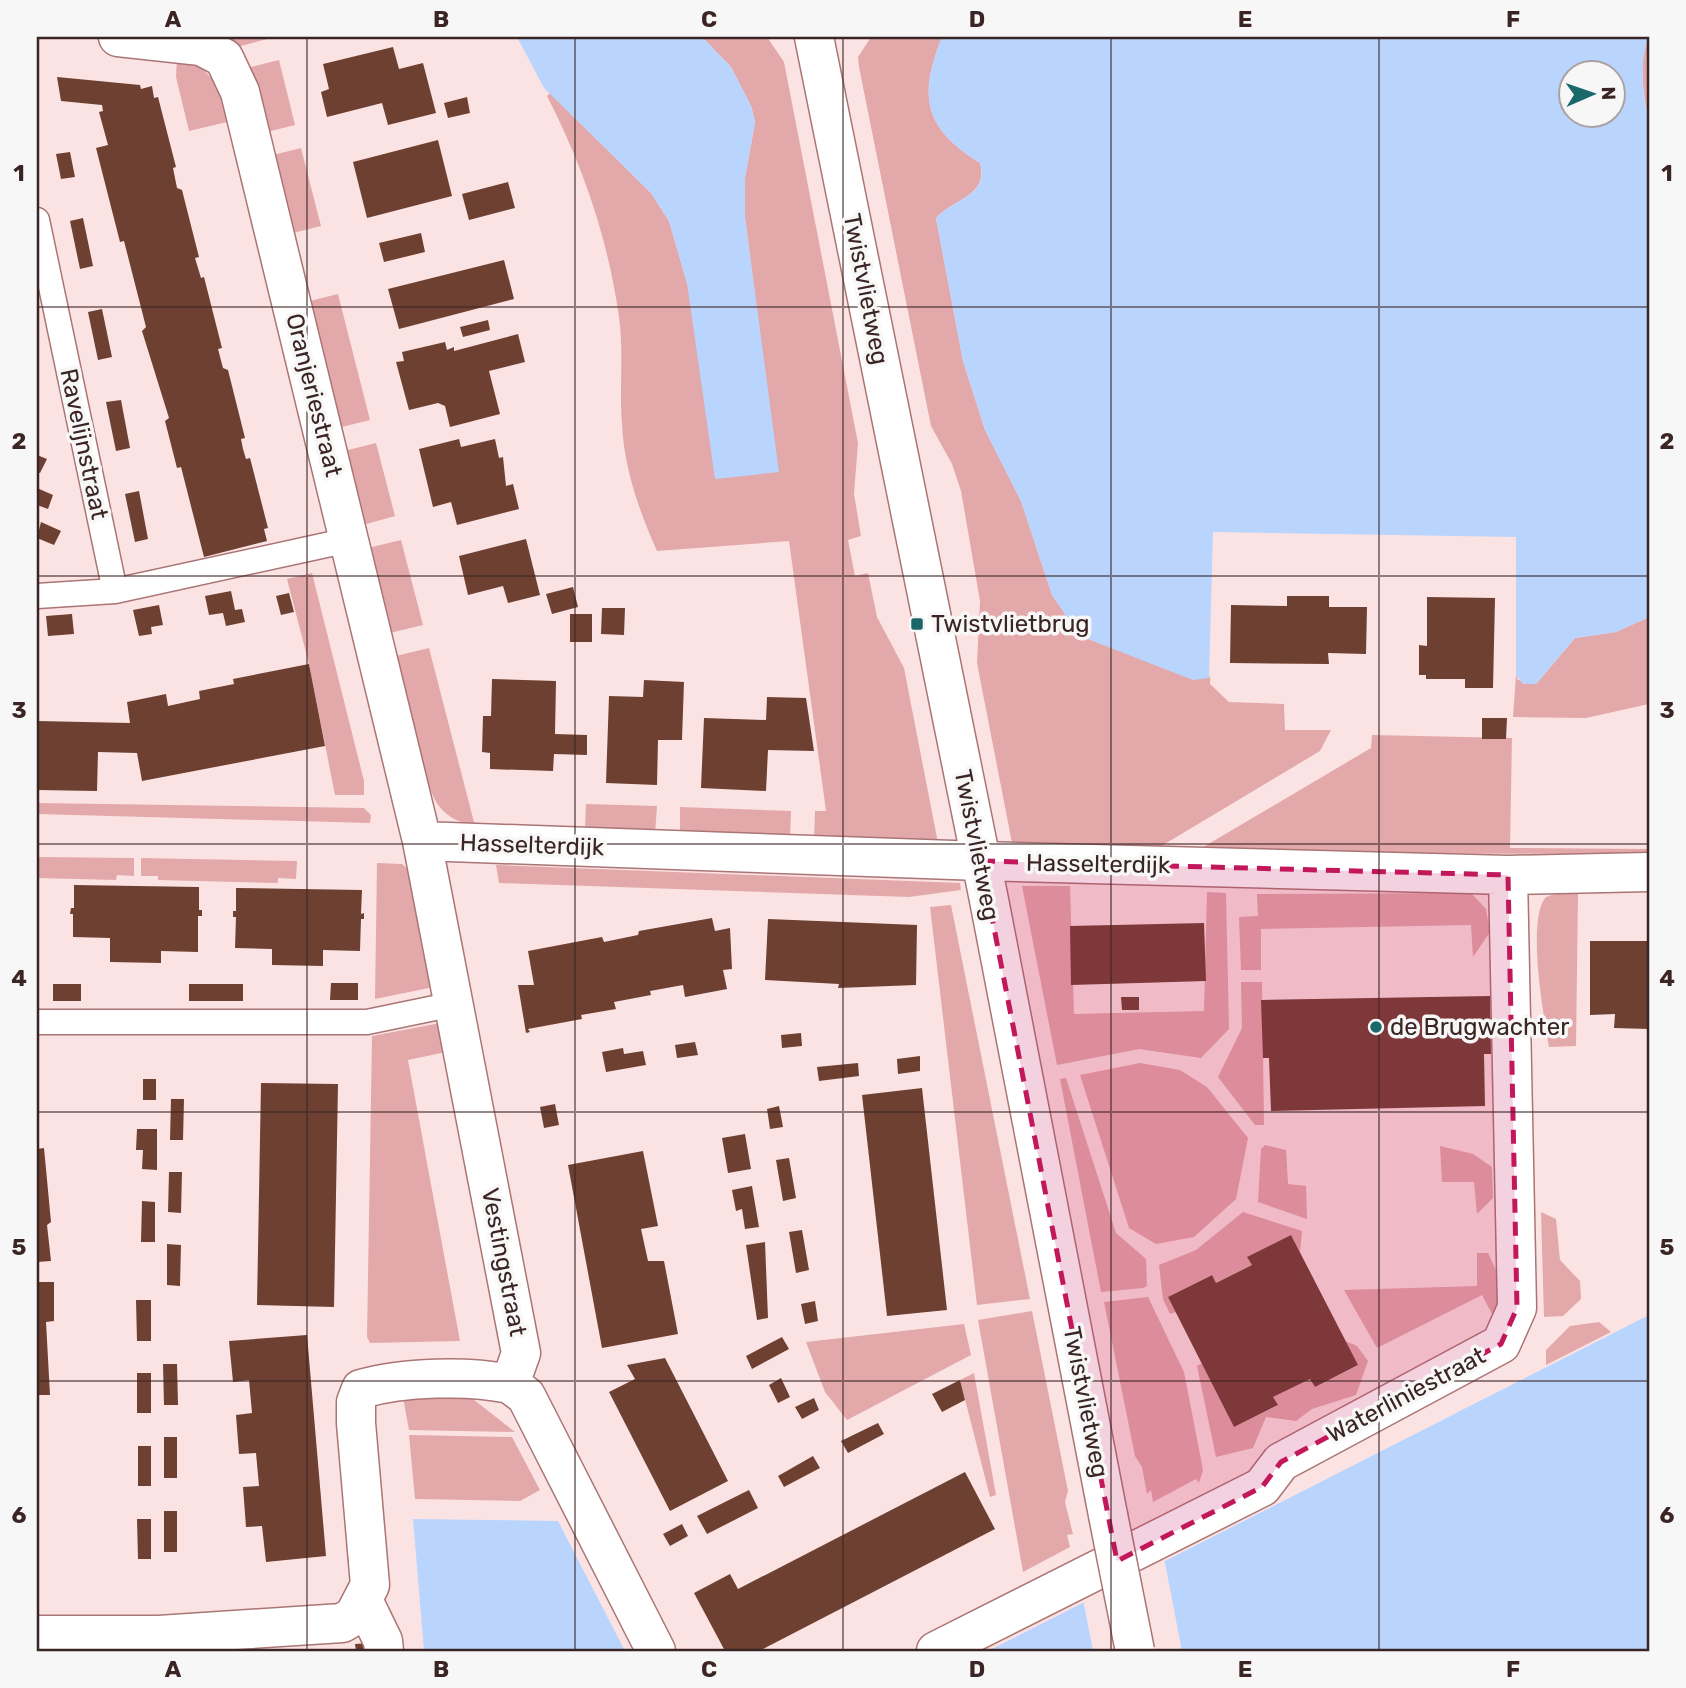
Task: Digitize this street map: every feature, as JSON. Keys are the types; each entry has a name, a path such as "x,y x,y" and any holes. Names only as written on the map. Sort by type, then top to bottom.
{"street":[{"name":"Oranjeriestraat","path":"118,37 201,46 224,58 240,92 422,841"},
{"name":"Twistvlietweg","path":"815,38 981,861 1135,1651"},
{"name":"Hasselterdijk","path":"422,841 981,861 1508,875 1649,872"},
{"name":"Vestingstraat","path":"422,841 521,1353 510,1384"},
{"name":"Waterliniestraat","path":"936,1651 1262,1487 1281,1462 1501,1344 1517,1308 1508,875"},
{"path":"37,1635 159,1635 342,1623 354,1616 364,1602 370,1585 370,1559 356,1423 356,1402 361,1389 380,1384 484,1378 510,1384 526,1396 656,1651"},
{"path":"364,1602 383,1641 384,1651"}],"lane":[{"name":"Ravelijnstraat","path":"37,220 115,591"},
{"path":"37,596 115,591 349,540"},
{"path":"37,1023 367,1021 454,1004"}],"highlighted area":[{"path":"981,861 1508,875 1517,1308 1501,1344 1281,1462 1262,1487 1117,1561"}],"shaded area":[{"path":"227,37 271,37 271,38 237,47"},
{"path":"702,37 767,37 784,62 858,443 854,494 861,536 848,540 855,576 868,573 877,617 904,668 938,843 814,840 815,811 826,811 789,541 657,551 634,489 623,440 620,330 608,259 583,176 547,96 550,93 651,193 669,221 687,283 778,472 745,218 745,178 755,122 751,106 731,67"},
{"path":"871,37 942,37 930,77 931,109 937,124 947,137 980,163 981,174 975,190 936,218 963,361 985,430 1021,501 1052,595 1080,636 1209,678 1210,675 1210,684 1229,702 1284,704 1285,730 1331,730 1320,751 1153,851 1013,848 977,663 980,601 961,491 952,464 931,426 859,67 858,57"},
{"path":"1649,37 1649,123 1642,68"},
{"path":"177,57 200,68 213,80 227,122 189,131 176,77"},
{"path":"279,60 295,125 263,133 247,68"},
{"path":"301,148 321,226 289,234 269,156"},
{"path":"338,294 370,420 338,428 306,302"},
{"path":"376,443 395,516 363,525 344,451"},
{"path":"401,540 423,625 390,633 368,548"},
{"path":"312,573 364,781 364,795 335,795 309,664 287,579"},
{"path":"1649,617 1649,704 1586,718 1513,717 1516,675 1518,680 1536,684 1575,638 1616,632"},
{"path":"429,648 475,826 446,814 439,806 426,778 414,735 396,656"},
{"path":"1372,735 1512,738 1510,848 1649,849 1649,854 1205,853 1205,846 1371,748"},
{"path":"37,803 364,808 371,815 370,823 37,814"},
{"path":"586,804 657,806 655,834 585,830"},
{"path":"680,807 791,811 790,838 680,834"},
{"path":"37,857 134,858 134,876 117,875 116,880 37,878"},
{"path":"141,858 297,861 296,879 278,878 278,883 158,880 158,876 141,876"},
{"path":"377,863 402,864 410,871 434,987 375,999"},
{"path":"496,865 960,883 961,890 909,897 499,883"},
{"path":"1022,886 1070,886 1074,1014 1204,1011 1207,892 1226,893 1229,1029 1201,1058 1139,1049 1057,1065"},
{"path":"1471,893 1486,909 1490,932 1473,957 1471,925 1261,929 1261,970 1241,970 1239,917 1258,916 1257,894"},
{"path":"1558,893 1578,893 1576,1046 1549,1047 1538,969 1537,926 1540,909 1546,897"},
{"path":"951,905 1030,1299 977,1305 930,907"},
{"path":"1241,982 1262,982 1264,1125 1255,1125 1218,1077 1242,1028"},
{"path":"440,1023 446,1052 408,1060 460,1341 370,1343 367,1337 372,1036"},
{"path":"1140,1063 1180,1070 1207,1087 1248,1138 1236,1199 1194,1237 1156,1244 1129,1228 1080,1075"},
{"path":"1066,1078 1116,1233 1146,1259 1147,1286 1143,1288 1101,1292 1060,1079"},
{"path":"1265,1145 1286,1150 1288,1184 1306,1186 1307,1219 1258,1202 1261,1149"},
{"path":"1440,1146 1473,1154 1492,1167 1493,1198 1477,1214 1474,1182 1442,1182"},
{"path":"1243,1212 1302,1231 1300,1252 1291,1235 1248,1257 1252,1265 1216,1283 1211,1275 1168,1297 1176,1312 1170,1314 1163,1299 1159,1265 1196,1250"},
{"path":"1541,1212 1556,1219 1560,1260 1580,1281 1581,1299 1563,1316 1544,1317"},
{"path":"1477,1253 1488,1253 1502,1283 1500,1312 1493,1316 1482,1295 1377,1348 1344,1290 1477,1286"},
{"path":"1148,1297 1184,1372 1203,1470 1199,1483 1196,1479 1153,1502 1151,1490 1147,1494 1142,1467 1135,1456 1104,1302"},
{"path":"1032,1311 1068,1491 1065,1502 1073,1534 1067,1535 1070,1547 1023,1572 978,1320"},
{"path":"1599,1322 1611,1332 1546,1365 1546,1350 1570,1326"},
{"path":"964,1324 971,1355 847,1420 825,1392 806,1342"},
{"path":"1345,1341 1357,1346 1368,1361 1356,1395 1312,1409 1296,1421 1266,1417 1253,1448 1216,1457 1197,1366 1202,1363 1234,1427 1277,1406 1273,1397 1310,1379 1315,1387 1357,1366"},
{"path":"974,1373 996,1495 990,1497 960,1380"},
{"path":"402,1392 464,1392 515,1432 409,1430"},
{"path":"409,1435 512,1437 540,1490 520,1501 415,1499"}],"water":[{"path":"517,37 702,37 731,67 751,106 755,122 745,178 745,218 779,472 715,479 687,283 669,221 651,193 544,88"},
{"path":"942,37 1649,37 1644,57 1643,91 1649,123 1649,617 1616,632 1575,638 1536,684 1523,684 1516,675 1516,537 1213,532 1209,678 1193,680 1080,636 1052,595 1021,501 985,430 963,361 936,218 975,190 982,174 980,163 961,150 937,124 931,109 930,77"},
{"path":"1649,1315 1649,1651 988,1651"},
{"path":"413,1519 558,1521 625,1651 424,1651"}],"pier":[{"path":"1164,1558 1182,1651 1093,1651 1083,1599"}],"building":[{"path":"393,47 399,69 423,63 436,113 388,125 382,103 327,117 321,92 329,89 323,64"},
{"path":"57,77 140,85 141,89 152,86 154,98 158,97 176,167 173,168 177,188 182,190 199,257 195,258 201,278 204,277 222,348 218,349 223,368 228,370 245,438 241,439 243,449 246,459 250,458 268,528 264,529 267,541 204,557 181,467 177,468 165,421 169,418 142,331 146,327 124,241 120,242 96,148 108,145 99,112 103,111 102,105 61,101"},
{"path":"467,97 470,113 448,118 444,103"},
{"path":"438,140 452,196 367,218 353,162"},
{"path":"70,152 75,177 61,179 56,154"},
{"path":"508,182 515,208 469,220 462,194"},
{"path":"83,218 93,266 80,269 70,221"},
{"path":"421,233 425,252 384,262 379,243"},
{"path":"504,260 514,299 399,329 388,289"},
{"path":"102,309 112,357 98,360 88,312"},
{"path":"488,320 490,330 463,337 460,327"},
{"path":"518,334 525,362 489,371 500,414 450,427 445,406 438,403 409,410 396,362 404,361 402,352 445,342 447,350 454,347 454,351"},
{"path":"121,400 130,448 116,451 106,402"},
{"path":"459,439 461,447 495,439 499,458 503,457 506,486 513,484 519,509 457,525 451,502 433,507 419,449"},
{"path":"37,455 47,459 40,473 37,472"},
{"path":"37,488 53,495 48,509 37,505"},
{"path":"139,491 148,539 135,542 125,494"},
{"path":"41,522 61,531 54,545 37,538"},
{"path":"526,539 540,595 508,603 503,586 468,595 459,556"},
{"path":"573,587 578,607 552,614 546,594"},
{"path":"231,591 235,610 242,609 245,622 226,626 223,613 209,615 205,596"},
{"path":"289,593 294,612 281,615 276,596"},
{"path":"1287,596 1329,596 1329,607 1367,607 1366,654 1328,653 1329,664 1230,663 1231,605 1287,606"},
{"path":"1427,597 1495,598 1493,688 1465,688 1465,679 1426,679 1426,675 1419,675 1419,645 1427,646"},
{"path":"159,605 163,625 151,627 152,634 139,636 133,610"},
{"path":"602,608 625,608 624,635 601,634"},
{"path":"72,614 74,634 48,636 46,616"},
{"path":"570,614 592,614 592,642 570,642"},
{"path":"309,664 325,746 142,781 137,753 98,752 97,791 37,790 37,721 130,723 127,702 166,694 168,706 200,699 199,691 234,684 233,679"},
{"path":"492,679 556,681 555,734 587,735 587,755 554,754 553,771 490,769 490,753 482,752 483,716 491,716"},
{"path":"644,680 684,682 682,740 658,740 657,785 606,783 609,696 643,697"},
{"path":"767,697 806,698 814,751 768,750 766,791 701,788 704,718 766,720"},
{"path":"1482,718 1507,718 1506,739 1482,739"},
{"path":"74,885 199,887 199,910 202,910 202,916 198,916 198,952 161,951 161,963 110,962 110,938 73,937 73,914 70,914 71,908 74,908"},
{"path":"236,888 362,890 361,914 364,913 364,919 361,919 360,951 323,950 323,966 272,965 272,949 235,948 236,917 233,917 233,911 236,911"},
{"path":"712,918 715,931 730,928 732,969 723,970 727,989 685,997 683,985 650,991 651,995 614,1002 616,1009 581,1015 582,1019 528,1029 530,1032 526,1033 518,985 534,985 528,951 602,937 604,942 638,935 639,931"},
{"path":"768,919 917,925 916,985 838,988 839,984 765,980"},
{"path":"1204,923 1206,981 1071,985 1070,926"},
{"path":"1590,941 1649,941 1649,1029 1614,1028 1615,1014 1590,1015"},
{"path":"331,983 358,983 358,1000 330,1000"},
{"path":"53,984 81,984 81,1001 53,1001"},
{"path":"189,984 243,984 243,1001 189,1001"},
{"name":"de Brugwachter","path":"1490,996 1491,1054 1484,1054 1485,1106 1271,1111 1269,1058 1263,1058 1261,1000"},
{"path":"1121,997 1139,997 1139,1010 1122,1010"},
{"path":"801,1033 802,1046 782,1048 781,1035"},
{"path":"695,1042 698,1055 677,1058 675,1045"},
{"path":"623,1048 624,1054 643,1051 646,1065 606,1072 602,1052"},
{"path":"920,1056 920,1071 898,1074 897,1059"},
{"path":"858,1063 859,1076 819,1081 817,1067"},
{"path":"143,1079 156,1079 156,1100 143,1100"},
{"path":"261,1083 338,1084 334,1307 257,1305"},
{"path":"922,1088 947,1310 887,1316 862,1095"},
{"path":"171,1099 184,1099 183,1140 170,1140"},
{"path":"555,1104 559,1125 544,1128 540,1107"},
{"path":"779,1106 783,1127 770,1129 767,1109"},
{"path":"137,1129 157,1129 157,1170 142,1169 143,1150 136,1150"},
{"path":"745,1134 751,1169 728,1173 722,1138"},
{"path":"44,1148 51,1222 47,1225 51,1261 37,1262 37,1149"},
{"path":"643,1151 658,1226 641,1229 648,1261 664,1261 678,1334 602,1348 568,1165"},
{"path":"789,1158 796,1198 783,1201 776,1160"},
{"path":"169,1172 182,1172 181,1213 168,1212"},
{"path":"752,1186 759,1227 745,1229 742,1209 736,1211 732,1190"},
{"path":"142,1201 155,1202 155,1242 141,1242"},
{"path":"802,1230 809,1270 796,1273 789,1232"},
{"path":"1291,1235 1358,1365 1315,1387 1310,1379 1273,1397 1278,1405 1234,1427 1168,1297 1212,1275 1216,1283 1252,1265 1247,1257"},
{"path":"765,1242 768,1318 757,1320 746,1245"},
{"path":"167,1244 181,1245 180,1286 167,1285"},
{"path":"37,1282 54,1282 54,1321 46,1322 50,1395 37,1395"},
{"path":"136,1300 151,1300 151,1341 137,1341"},
{"path":"815,1301 818,1321 805,1324 801,1304"},
{"path":"307,1335 326,1556 266,1562 262,1526 246,1527 243,1487 259,1486 256,1453 239,1454 236,1415 252,1413 249,1380 233,1382 229,1341"},
{"path":"782,1337 789,1349 752,1369 746,1356"},
{"path":"665,1358 728,1481 670,1511 609,1392 635,1379 627,1365"},
{"path":"163,1364 177,1364 178,1405 164,1405"},
{"path":"137,1373 151,1373 151,1413 137,1413"},
{"path":"781,1378 790,1397 778,1403 769,1385"},
{"path":"960,1380 965,1400 942,1412 932,1394"},
{"path":"814,1398 819,1410 802,1419 795,1407"},
{"path":"878,1423 884,1434 848,1453 841,1441"},
{"path":"164,1437 177,1437 177,1478 164,1478"},
{"path":"138,1446 151,1446 151,1486 138,1486"},
{"path":"813,1456 820,1468 784,1487 778,1476"},
{"path":"965,1472 995,1529 759,1651 725,1651 694,1593 730,1574 738,1589"},
{"path":"749,1490 758,1508 707,1534 697,1516"},
{"path":"164,1511 177,1511 177,1552 164,1552"},
{"path":"137,1519 151,1519 151,1559 138,1559"},
{"path":"682,1524 688,1536 670,1546 663,1534"},
{"path":"369,1643 370,1651 356,1651 355,1644"}],"place":[{"name":"Twistvlietbrug","path":"917,624"},
{"name":"de Brugwachter","path":"1376,1027"}]}
